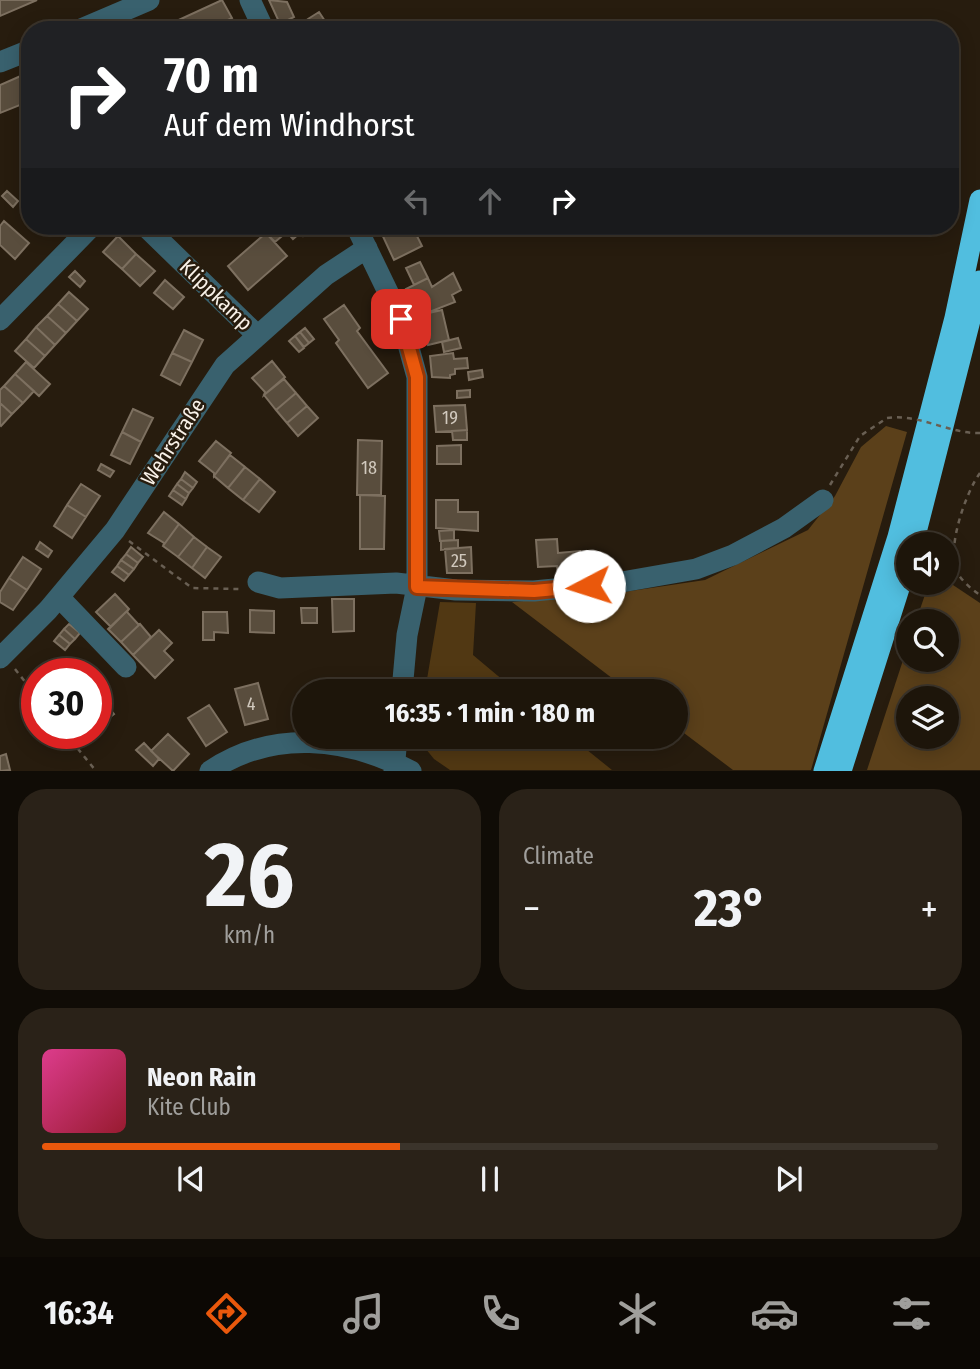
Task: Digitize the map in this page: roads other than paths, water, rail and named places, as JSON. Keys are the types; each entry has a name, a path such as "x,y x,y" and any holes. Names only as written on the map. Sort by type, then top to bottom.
{"highway":[{"path":"824,771 898,537 955,318 980,200"},
{"path":"916,532 980,281"},
{"path":"841,771 897,595"}],"street":[{"path":"100,21 149,0"},
{"path":"250,0 260,21"},
{"path":"0,62 21,54"},
{"path":"0,320 83,235"},
{"name":"Klippkamp","path":"154,235 257,335"},
{"path":"360,235 401,319 417,377 417,587 407,635 403,679"},
{"name":"Wehrstraße","path":"2,657 59,597 115,530 225,365 326,275 367,248"},
{"path":"258,582 281,588 396,583 417,587 534,591 616,583 696,569 733,555 784,528 823,500"},
{"path":"59,597 126,667"},
{"path":"209,771 233,755 262,745 301,740 350,746 400,768 398,749"}]}
